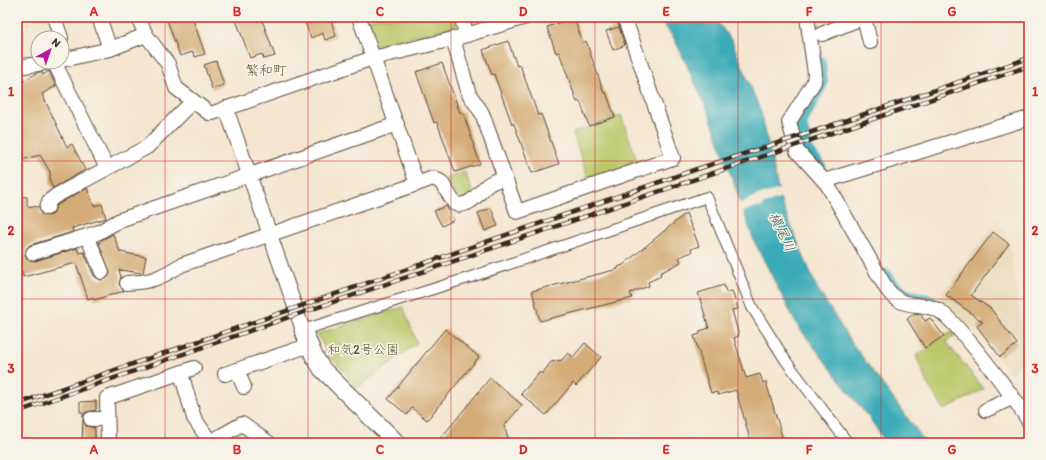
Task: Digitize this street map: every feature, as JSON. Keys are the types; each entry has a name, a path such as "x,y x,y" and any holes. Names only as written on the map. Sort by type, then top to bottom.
{"street":[{"path":"54,17 58,30"},
{"path":"99,17 110,49"},
{"path":"138,17 146,35 168,64 176,88 209,113 373,58 453,39 526,17"},
{"path":"461,17 467,35"},
{"path":"453,39 470,94 482,113 517,212 673,158 623,17"},
{"path":"807,17 814,82 789,122 798,151 829,180 886,288 894,298 904,303 937,310 946,316 1012,398 1029,422"},
{"path":"822,34 864,17 870,42"},
{"path":"361,18 373,58 417,184"},
{"path":"70,58 110,49 146,35"},
{"path":"18,63 30,62"},
{"path":"63,70 106,168"},
{"path":"47,208 48,201 56,195 147,147 193,101"},
{"path":"226,108 303,330 322,369 397,443"},
{"path":"829,180 1029,118"},
{"path":"33,253 99,232 120,220 397,124"},
{"path":"127,283 147,282 162,277 181,265 433,178 441,182 455,204 460,206 475,199 489,184 504,178"},
{"path":"303,330 471,278 706,197 752,307 786,361 848,443"},
{"path":"87,236 102,272"},
{"path":"244,387 231,372 310,345"},
{"path":"108,443 107,398 188,370 194,418 210,442 242,424 269,443"},
{"path":"986,410 1012,398"},
{"path":"91,419 107,419"}],"shaded area":[{"path":"997,219 1006,235 1011,250 1021,322 1029,352 1012,375 983,338 955,312 938,299"}],"green space":[{"path":"379,17 456,17 458,23 455,27 374,46 367,25 369,20"},
{"path":"621,115 639,166 589,182 573,133"},
{"path":"465,172 473,194 460,200 445,179"},
{"name":"和気2号公園","path":"403,307 417,343 357,388 339,365 329,356 317,334"},
{"path":"954,330 957,334 946,342 984,389 944,410 927,383 916,356"}],"water":[{"name":"槇尾川","path":"658,17 714,17 732,41 761,112 781,202 817,288 849,339 926,443 886,443 872,422 797,325 754,241 709,113 674,38"}],"pier":[{"path":"781,189 782,198 764,204 761,208 756,207 742,212 739,204 756,196"}],"building":[{"path":"166,17 192,17 205,54 195,57 193,52 180,56"},
{"path":"235,17 261,17 275,56 264,59 262,54 250,58"},
{"path":"303,17 330,17 336,36 325,40 323,33 311,38"},
{"path":"574,18 583,43 586,41 604,93 606,92 615,117 589,126 580,101 577,102 559,52 556,53 547,27"},
{"path":"619,27 625,45 613,50 606,31"},
{"path":"508,41 517,66 520,65 538,115 541,114 559,164 532,173 514,124 512,124 494,74 492,75 483,50"},
{"path":"216,61 224,85 212,89 204,65"},
{"path":"442,63 460,113 463,112 480,164 455,172 437,122 434,123 416,72"},
{"path":"49,71 56,86 42,94 67,147 72,144 85,170 53,188 50,182 50,172 40,155 17,161 17,85 39,72 42,72 43,75"},
{"path":"87,188 94,206 102,204 106,218 72,228 73,232 30,245 27,248 25,255 28,259 35,261 77,248 79,253 84,252 94,276 101,280 108,277 110,273 99,244 100,241 113,234 120,252 146,257 143,273 119,270 121,277 119,284 124,291 94,300 93,297 88,299 76,263 23,277 22,271 19,272 17,264 17,196 27,197 27,206 39,207 41,214 49,216 53,214 56,206"},
{"path":"446,206 454,220 442,226 434,211"},
{"path":"491,208 498,226 485,231 478,213"},
{"path":"686,213 699,246 691,249 692,252 679,257 681,262 660,273 661,276 648,282 649,286 630,293 632,298 540,321 532,291 618,269 618,267 623,265"},
{"path":"993,232 1009,244 971,295 991,309 1017,344 1000,357 977,326 983,322 946,295"},
{"path":"724,285 726,292 732,291 738,309 732,310 739,336 734,338 746,378 760,374 763,383 766,382 784,443 751,443 736,390 718,395 717,392 711,393 694,336 700,334 700,331 709,328 698,293"},
{"path":"915,313 920,314 925,321 930,318 944,336 925,348 907,319"},
{"path":"445,329 479,357 427,420 412,408 407,415 388,399"},
{"path":"585,343 601,357 576,386 573,383 546,415 521,394 540,372 542,374 551,362 562,360 568,353 573,357"},
{"path":"490,378 522,405 504,426 510,443 445,443 440,439"},
{"path":"96,401 96,410 86,412 83,418 83,412 80,412 80,402"},
{"path":"83,419 86,426 95,428 95,441 82,441"}],"waterway":[{"path":"819,62 821,83 800,123 807,153 819,166"},
{"path":"886,276 895,287 905,294 931,302"}],"railway":[{"path":"17,404 697,169 809,133 1029,58"},
{"path":"17,412 298,314 1029,66"}],"district":[{"name":"繁和町","path":"266,70"}]}
